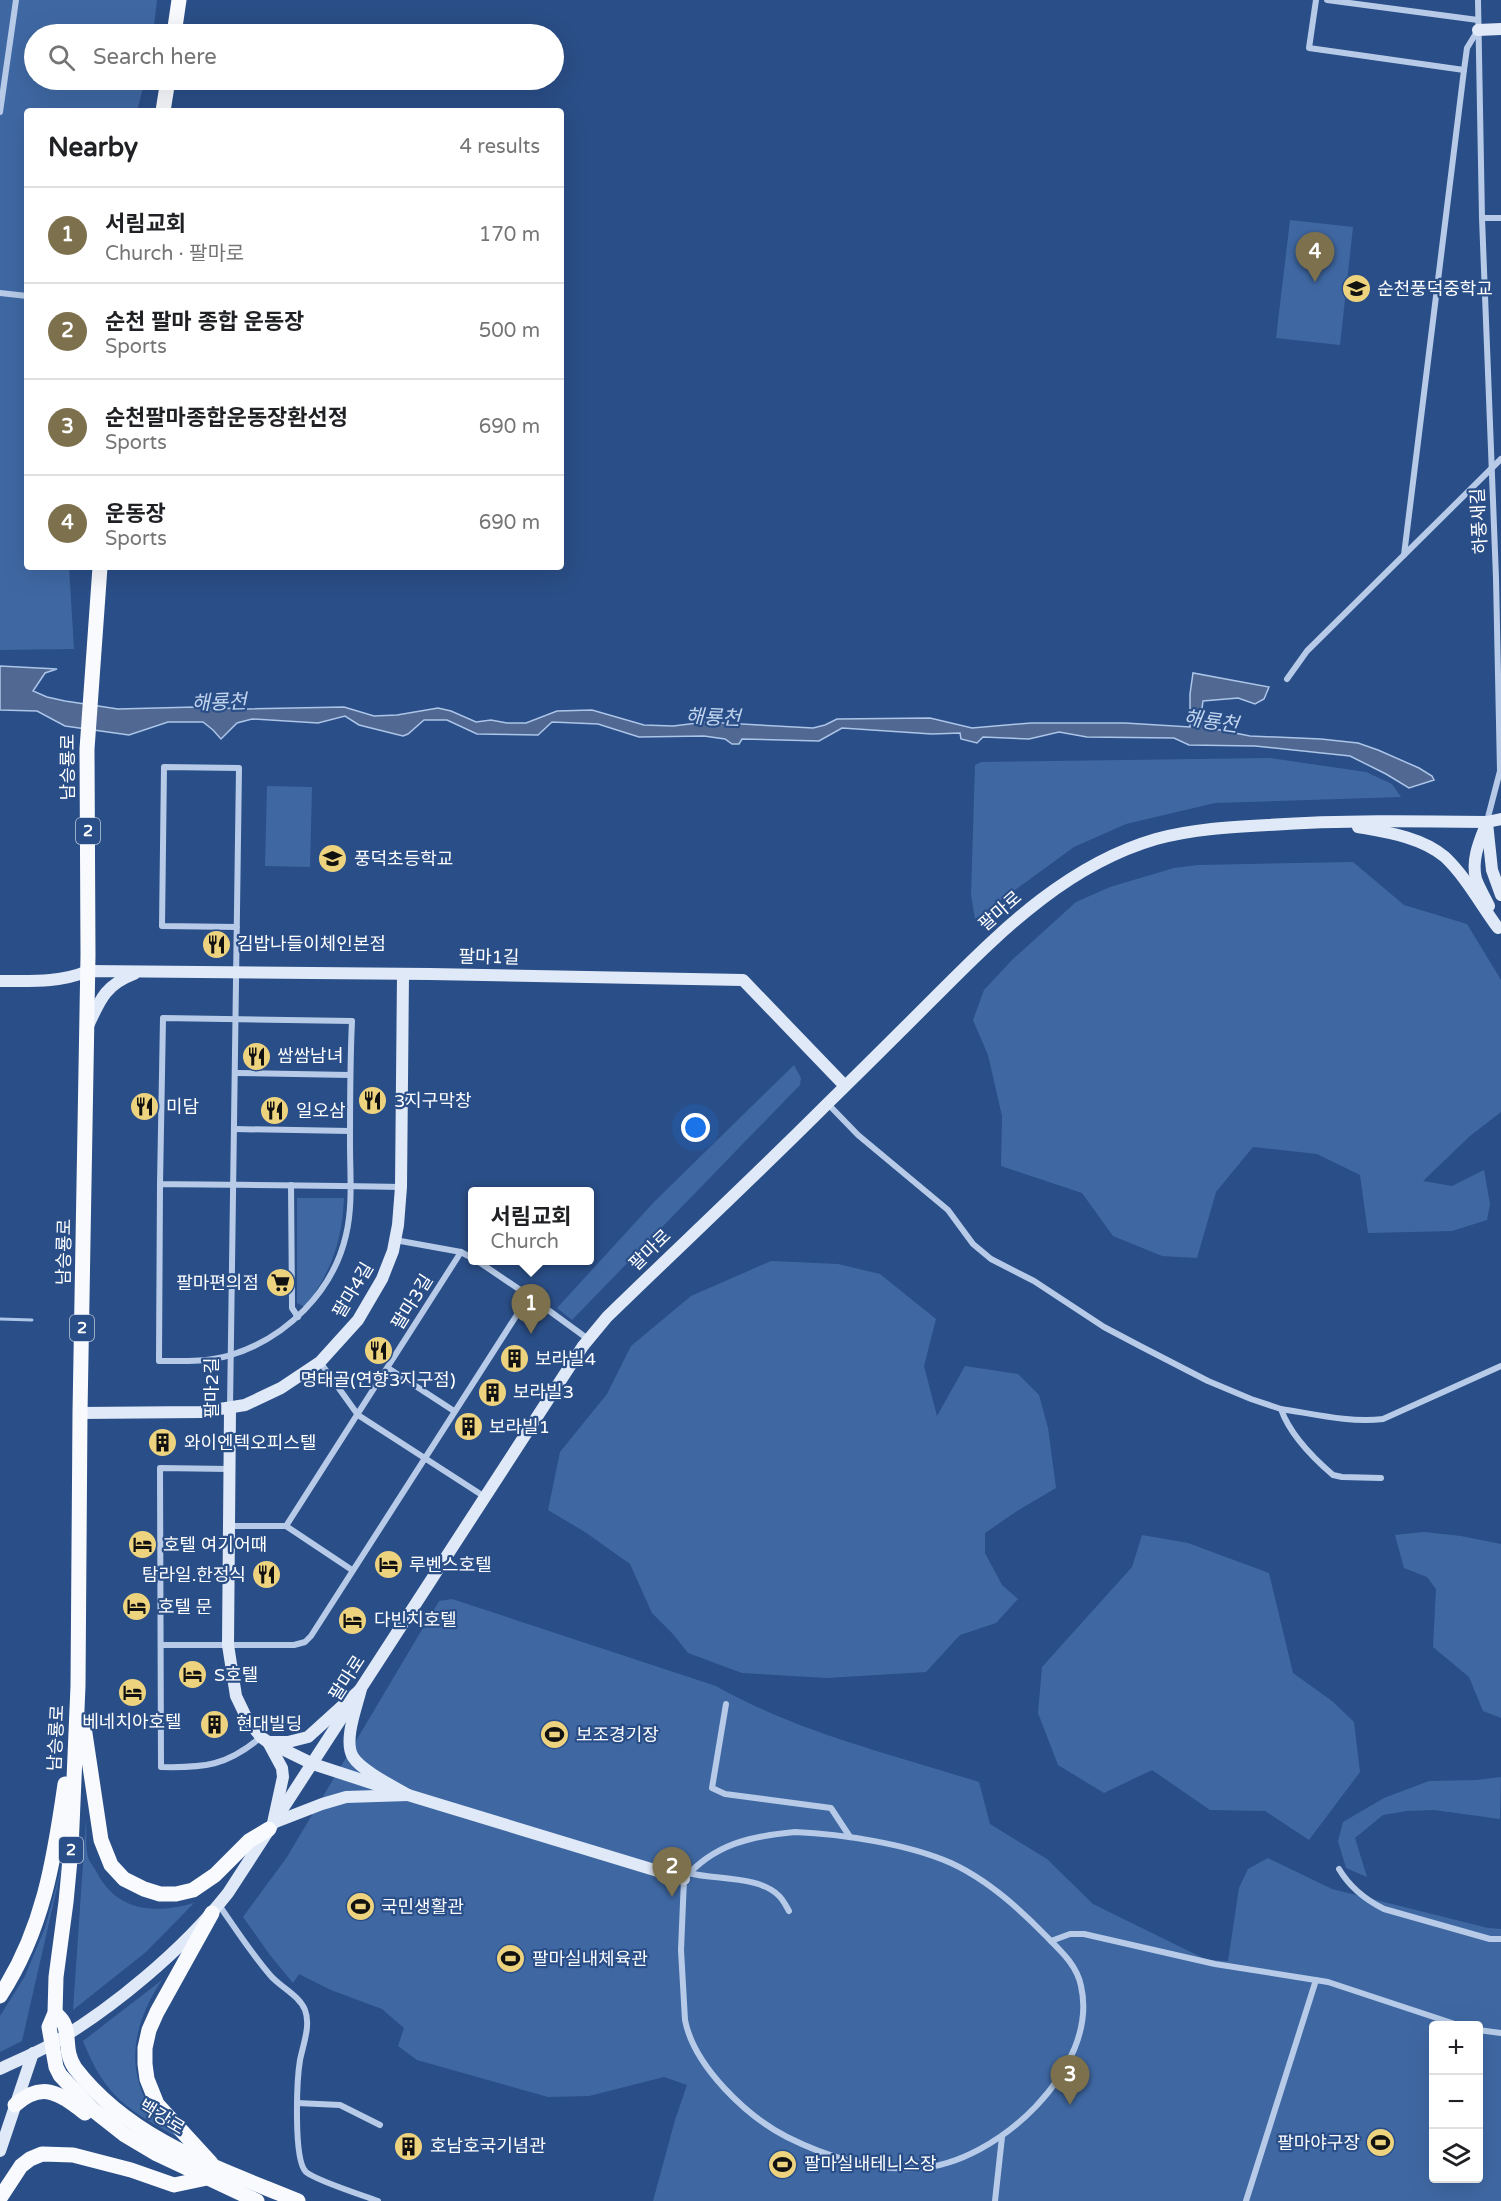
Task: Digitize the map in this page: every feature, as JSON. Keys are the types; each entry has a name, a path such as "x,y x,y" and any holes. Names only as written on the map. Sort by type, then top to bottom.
{"main road":[{"path":"175,24 179,0"},
{"path":"164,108 167,90"},
{"name":"남승룡로","path":"51,2044 49,2027 55,2013 56,1977 71,1849 78,1686 80,1413 88,1027 87,749 100,570"},
{"path":"78,1686 101,1840 111,1865 124,1879 144,1889 160,1893 176,1894 193,1890 215,1875 249,1841 271,1826"},
{"path":"0,1996 13,1976 36,1925 50,1880 78,1686"},
{"path":"0,2198 21,2166 30,2158 42,2154 73,2155 131,2170 174,2185 210,2172 157,2104 147,2079 145,2048 149,2030 157,2012 215,1909"},
{"name":"백강로","path":"55,2013 64,2024 67,2047 73,2065 108,2104 142,2130 257,2201"},
{"name":"백강로","path":"51,2044 60,2075 92,2109 125,2135 158,2154 298,2201"},
{"path":"15,2105 24,2096 37,2092 46,2091 59,2094 136,2150 158,2154"}],"street":[{"path":"0,112 16,0"},
{"path":"1316,0 1310,48 1464,70"},
{"path":"1327,0 1501,29"},
{"path":"1404,555 1464,70 1467,48 1478,25 1478,0"},
{"name":"하풍새길","path":"1478,25 1491,469 1498,531 1500,772 1487,822"},
{"path":"1482,218 1501,218"},
{"path":"0,293 24,296"},
{"path":"1287,679 1307,651 1501,459"},
{"name":"팔마2길","path":"237,927 162,926 164,767 239,768 237,927 235,1019 235,1073 230,1355 228,1526 228,1645 236,1696 248,1721 265,1739 313,1764 408,1795"},
{"name":"팔마로","path":"0,2069 51,2044 132,1988 165,1960 215,1909 313,1764 588,1339 978,954 1018,918 1044,897 1089,867 1129,849 1181,834 1236,827 1327,822 1487,822 1501,819"},
{"path":"1327,822 1407,838 1429,847 1444,857 1462,878 1499,931"},
{"path":"1487,822 1492,870 1501,895"},
{"path":"1487,822 1475,860 1476,879 1499,931"},
{"name":"팔마1길","path":"0,981 56,981 72,978 88,971 743,980 845,1086"},
{"path":"88,1027 108,989 120,979 140,971"},
{"name":"팔마4길","path":"80,1413 201,1412 230,1409 254,1402 280,1389 320,1362 358,1320 372,1299 388,1265 395,1240 401,1187 403,974"},
{"path":"164,1018 235,1019 352,1021 350,1186 346,1236 336,1264 318,1294 298,1317 273,1335 230,1355 208,1360 159,1361 164,1018"},
{"path":"235,1073 350,1075"},
{"path":"828,1104 866,1142 948,1210 973,1244 991,1259 1034,1281 1104,1327 1208,1381 1251,1399 1281,1409 1371,1421 1383,1419 1501,1366"},
{"path":"234,1129 350,1131"},
{"path":"160,1184 401,1187"},
{"path":"291,1185 292,1308 298,1317"},
{"path":"395,1240 461,1252 468,1256"},
{"name":"팔마3길","path":"286,1526 461,1252"},
{"path":"483,1265 588,1339"},
{"path":"160,1645 294,1645 305,1642 529,1296"},
{"path":"320,1362 358,1414 485,1497"},
{"path":"388,1368 454,1411"},
{"path":"1281,1409 1294,1435 1334,1475 1342,1478 1381,1478"},
{"path":"229,1469 160,1468 161,1767 201,1767 221,1763 265,1739 288,1742 308,1737 361,1689"},
{"path":"228,1526 286,1526 352,1570"},
{"path":"361,1689 350,1737 352,1756 362,1766 408,1795 686,1876 764,1887 780,1897 789,1911"},
{"path":"726,1704 712,1788 725,1794 831,1808 850,1837"},
{"path":"265,1739 282,1768 283,1776 271,1826"},
{"path":"271,1826 322,1804 346,1797 408,1795"},
{"path":"821,1833 850,1837 935,1857 959,1867 995,1892 1051,1941 1072,1964 1081,1985 1084,2013 1077,2040 1063,2070 1035,2108 1002,2137 956,2161 919,2168 893,2168 833,2156 805,2146 780,2133 742,2105 715,2078 703,2061 687,2029 681,1950 686,1876 714,1852 756,1837 821,1833"},
{"path":"1339,1869 1344,1877 1371,1902 1384,1908 1490,1939 1501,1939"},
{"path":"215,1909 271,1976 297,1999 306,2011 307,2023 300,2064 297,2103 300,2156 305,2171 378,2201"},
{"path":"1051,1941 1070,1934 1084,1934 1215,1964 1316,1980 1342,1986 1449,2021"},
{"path":"1246,2201 1316,1980"},
{"path":"1483,2031 1501,2033"},
{"path":"0,2151 33,2053"},
{"path":"297,2103 340,2105 380,2125"},
{"path":"995,2201 1002,2137"}],"shaded area":[{"path":"0,0 157,0 154,24 24,24 24,90 142,90 138,108 24,108 24,570 69,570 74,649 0,650"},
{"path":"1290,220 1353,227 1340,345 1276,338"},
{"path":"0,666 57,669 45,673 33,691 65,701 118,709 344,707 374,716 397,715 438,708 476,722 491,720 507,723 526,723 557,711 592,710 644,725 673,726 706,722 813,728 837,719 930,718 972,728 1031,723 1125,723 1190,727 1190,694 1193,673 1269,687 1264,699 1255,704 1238,698 1203,701 1201,716 1215,729 1250,736 1358,743 1419,768 1432,776 1434,780 1409,788 1350,756 1255,746 1189,745 1174,738 1087,737 1059,732 1029,739 983,737 977,743 961,739 960,733 932,734 842,728 819,741 742,739 739,744 732,744 725,739 704,736 639,737 598,724 552,722 538,735 477,734 447,720 424,720 403,736 359,725 345,716 318,723 252,719 237,723 221,739 203,722 168,722 129,735 65,726 37,711 0,710"},
{"path":"1270,758 1366,772 1392,784 1401,797 1215,803 1126,824 1074,847 975,919 971,895 975,765 981,762"},
{"path":"267,786 312,787 310,867 265,866"},
{"path":"1353,862 1404,905 1467,924 1501,980 1501,1112 1470,1136 1423,1181 1452,1186 1484,1170 1490,1204 1487,1220 1452,1231 1368,1233 1360,1175 1317,1154 1253,1147 1216,1192 1197,1258 1162,1256 1113,1236 1082,1193 1001,1166 1002,1116 988,1055 973,1020 984,990 1012,960 1076,902 1110,887 1174,868 1198,865"},
{"path":"794,1065 801,1078 800,1085 572,1320 557,1308 654,1202"},
{"path":"297,1198 344,1198 341,1229 334,1256 322,1281 305,1307 297,1303"},
{"path":"771,1261 838,1264 880,1274 936,1319 924,1366 937,1416 965,1366 1018,1374 1039,1395 1048,1428 1056,1488 985,1533 985,1553 1002,1585 1018,1599 996,1623 960,1635 926,1672 827,1678 742,1673 688,1653 652,1613 630,1564 585,1532 548,1510 560,1452 607,1394 631,1346 691,1296"},
{"path":"1424,1532 1501,1544 1501,1718 1483,1711 1469,1677 1433,1647 1436,1589 1427,1577 1404,1568 1395,1535"},
{"path":"1142,1535 1188,1543 1269,1573 1293,1673 1332,1701 1354,1722 1360,1772 1309,1840 1265,1811 1210,1810 1152,1770 1104,1793 1058,1765 1038,1713 1042,1667 1132,1567"},
{"path":"452,1599 716,1686 779,1716 845,1741 979,1782 990,1824 1047,1859 1093,1904 1207,1960 1228,1961 1239,1888 1248,1869 1268,1858 1332,1889 1488,1928 1501,1929 1501,2201 653,2201 687,2085 664,2077 589,2096 548,2097 417,2060 398,2046 404,2028 382,2009 331,1990 299,1974 293,1983 243,1917 287,1857 439,1601"},
{"path":"1501,1777 1500,1819 1434,1810 1383,1815 1355,1838 1367,1877 1346,1868 1338,1841 1343,1822 1384,1798 1429,1781"},
{"path":"86,1820 89,1859 106,1886 116,1896 127,1903 152,1909 194,1903 146,1952 73,2010"},
{"path":"67,1839 22,2041 0,2052 0,2016 25,1976 45,1928"},
{"path":"162,1980 139,2027 135,2061 143,2094 152,2111 179,2138 145,2119 120,2100 100,2076 83,2041"}],"waterway":[{"path":"0,1319 32,1320"}],"place":[{"name":"운동장","path":"1315,282"},
{"name":"순천풍덕중학교","path":"1356,289"},
{"name":"풍덕초등학교","path":"333,859"},
{"name":"김밥나들이체인본점","path":"216,944"},
{"name":"쌈쌈남녀","path":"256,1056"},
{"name":"3지구막창","path":"373,1101"},
{"name":"미담","path":"145,1107"},
{"name":"일오삼","path":"275,1111"},
{"name":"팔마편의점","path":"280,1283"},
{"name":"서림교회","path":"531,1334"},
{"name":"명태골(연향3지구점)","path":"378,1351"},
{"name":"보라빌4","path":"514,1359"},
{"name":"보라빌3","path":"492,1392"},
{"name":"보라빌1","path":"468,1427"},
{"name":"와이엔텍오피스텔","path":"163,1443"},
{"name":"호텔 여기어때","path":"142,1545"},
{"name":"루벤스호텔","path":"388,1565"},
{"name":"탐라일.한정식","path":"267,1575"},
{"name":"호텔 문","path":"137,1607"},
{"name":"다빈치호텔","path":"353,1620"},
{"name":"S호텔","path":"193,1675"},
{"name":"베네치아호텔","path":"132,1693"},
{"name":"현대빌딩","path":"215,1724"},
{"name":"보조경기장","path":"555,1735"},
{"name":"순천 팔마 종합 운동장","path":"672,1897"},
{"name":"국민생활관","path":"360,1907"},
{"name":"팔마실내체육관","path":"511,1959"},
{"name":"순천팔마종합운동장환선정","path":"1070,2105"},
{"name":"팔마야구장","path":"1381,2143"},
{"name":"호남호국기념관","path":"409,2146"},
{"name":"팔마실내테니스장","path":"783,2164"}],"water label":[{"name":"해룡천","path":"219,703"},
{"name":"해룡천","path":"713,718"},
{"name":"해룡천","path":"1211,722"}]}
